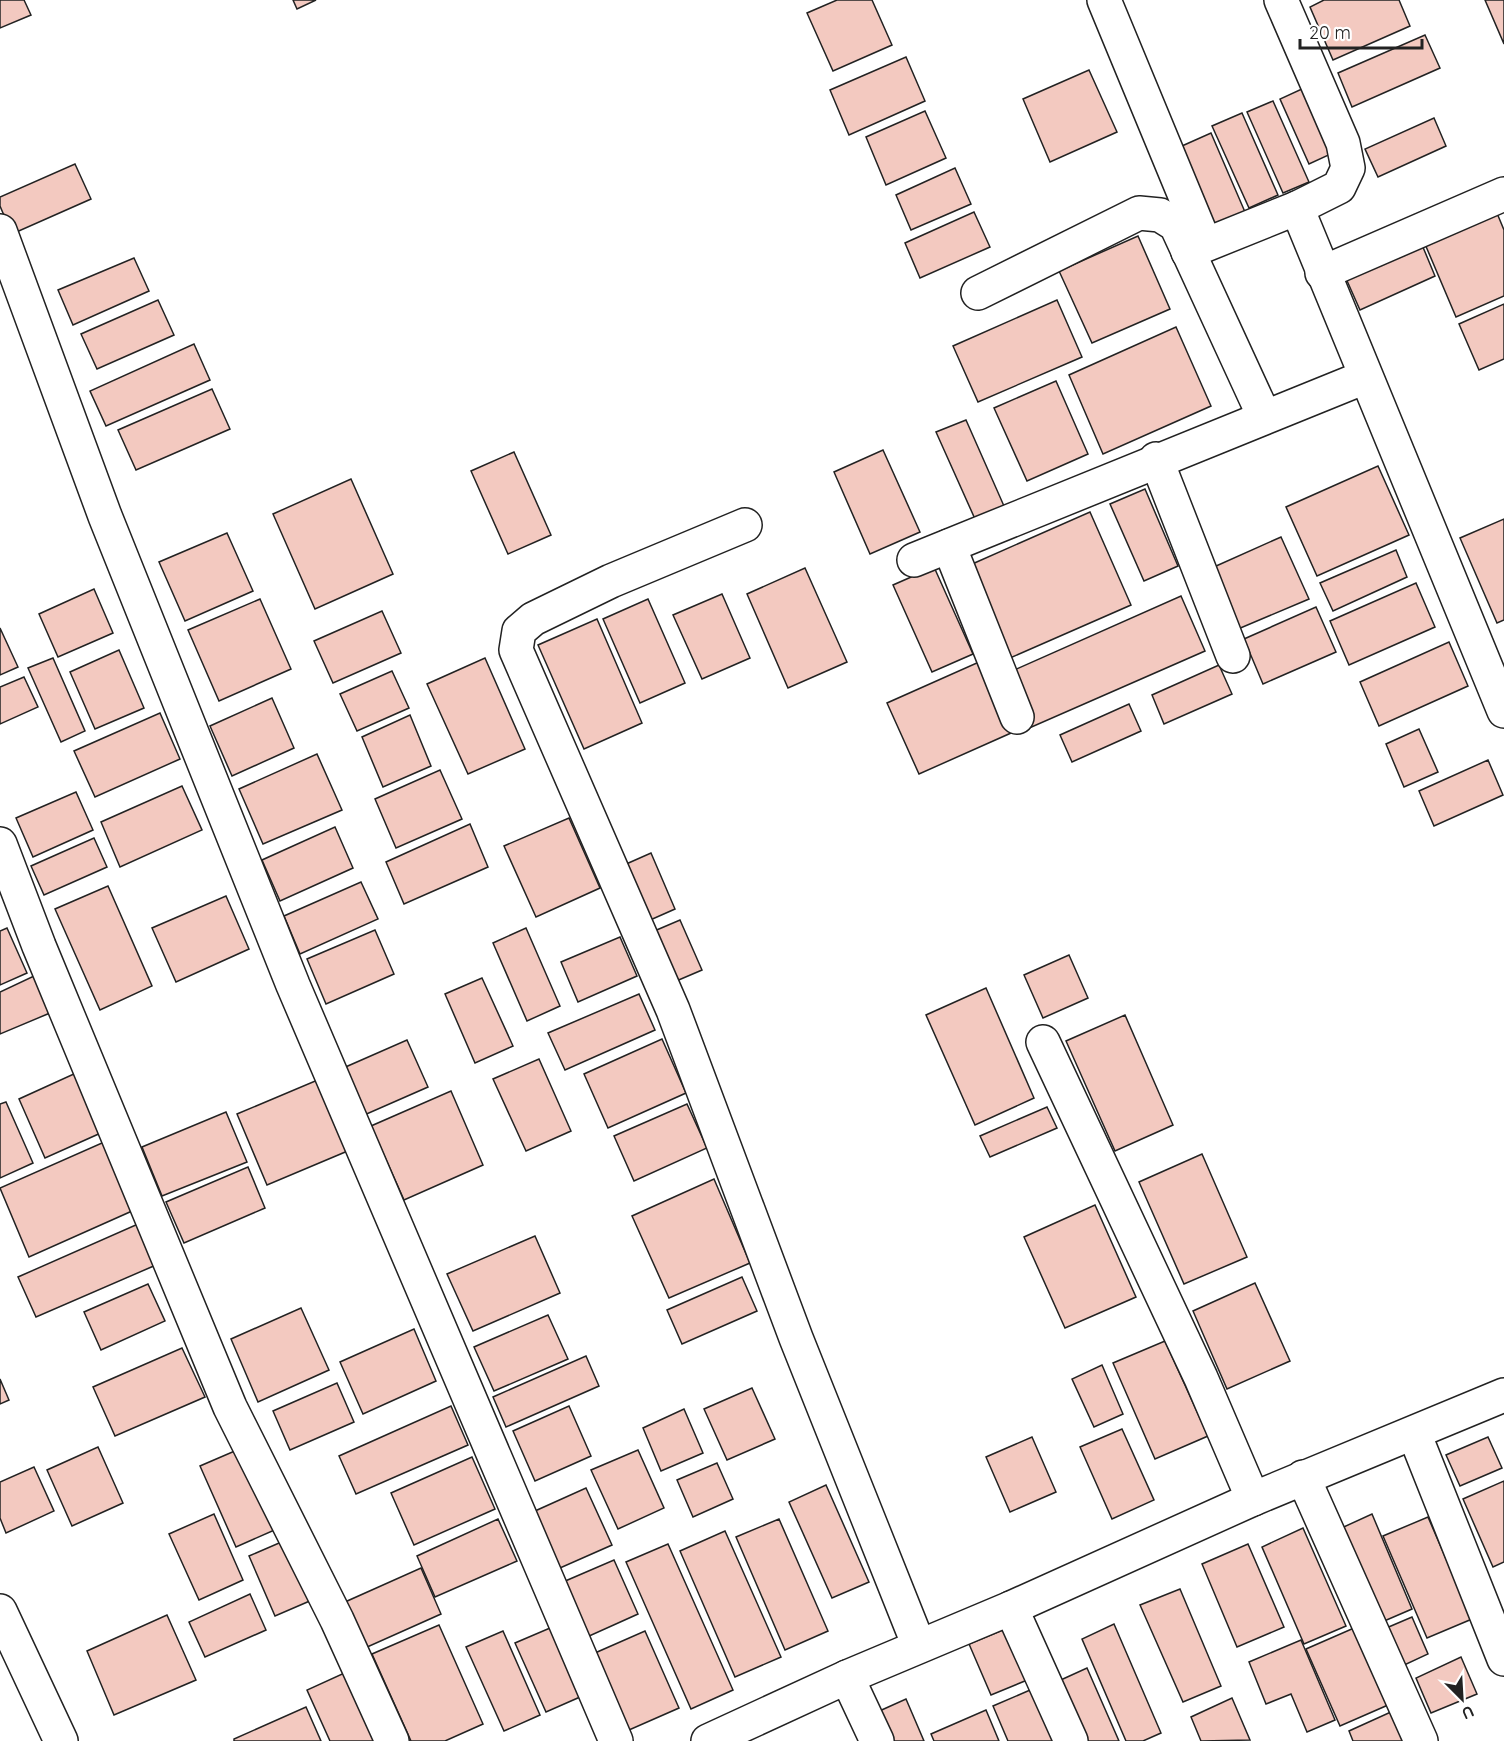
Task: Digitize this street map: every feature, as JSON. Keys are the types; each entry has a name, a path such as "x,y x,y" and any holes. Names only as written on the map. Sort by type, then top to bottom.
{"street":[{"path":"1104,0 1196,248 1264,416"},
{"path":"1196,248 1297,208 1340,186 1348,168 1343,143 1281,0"},
{"path":"1322,273 1504,195"},
{"path":"1297,208 1504,711"},
{"path":"978,293 1139,213 1160,215 1176,225 1196,248"},
{"path":"0,231 105,516 293,985 616,1741"},
{"path":"914,560 1156,459 1365,376"},
{"path":"1156,459 1233,656"},
{"path":"745,525 610,581 533,619 519,631 516,650 673,1010 796,1338 919,1646"},
{"path":"949,546 1017,717"},
{"path":"0,844 39,946 230,1407 337,1620 392,1741"},
{"path":"1043,1042 1202,1377 1252,1499"},
{"path":"708,1741 847,1677 1011,1608 1252,1499 1504,1395"},
{"path":"1414,1433 1504,1659"},
{"path":"1303,1477 1421,1741"},
{"path":"1011,1608 1071,1741"},
{"path":"0,1611 61,1741"},
{"path":"847,1677 877,1741"}],"building":[{"path":"0,0 24,0 31,15 0,28"},
{"path":"293,0 316,0 297,9"},
{"path":"837,0 872,0 892,45 833,71 807,13"},
{"path":"1324,0 1399,0 1410,26 1333,60 1310,7"},
{"path":"1485,0 1504,0 1504,44"},
{"path":"1425,35 1440,68 1352,107 1338,73"},
{"path":"906,57 925,101 849,135 830,90"},
{"path":"1089,70 1117,132 1050,162 1023,99"},
{"path":"1304,88 1333,153 1309,164 1280,99"},
{"path":"1273,101 1309,182 1283,193 1247,112"},
{"path":"925,111 946,158 886,185 866,137"},
{"path":"1242,113 1278,195 1249,208 1212,126"},
{"path":"1434,118 1446,146 1378,177 1365,149"},
{"path":"1211,133 1245,212 1207,228 1173,150"},
{"path":"75,164 91,199 12,234 0,206 0,197"},
{"path":"955,168 971,204 911,230 896,195"},
{"path":"1494,206 1504,230 1504,296 1456,317 1422,237"},
{"path":"974,212 990,247 920,278 905,243"},
{"path":"1138,236 1170,309 1092,343 1059,271"},
{"path":"1420,240 1435,276 1360,310 1344,274"},
{"path":"134,258 149,291 73,325 58,290"},
{"path":"158,300 174,335 97,369 81,334"},
{"path":"1057,300 1082,357 978,402 953,346"},
{"path":"1504,304 1504,359 1479,370 1459,324"},
{"path":"1176,327 1211,406 1103,454 1069,375"},
{"path":"194,344 210,380 106,426 90,391"},
{"path":"1056,381 1088,454 1027,481 994,408"},
{"path":"212,389 230,429 136,470 118,430"},
{"path":"966,420 1004,506 975,519 936,432"},
{"path":"883,450 920,532 870,554 834,472"},
{"path":"514,452 551,535 508,554 471,471"},
{"path":"1378,466 1409,535 1317,576 1286,507"},
{"path":"351,479 393,574 315,609 273,514"},
{"path":"1145,489 1178,566 1144,581 1110,504"},
{"path":"1090,512 1131,605 1010,658 970,565"},
{"path":"1504,519 1504,620 1497,623 1460,538"},
{"path":"227,533 253,591 185,621 159,562"},
{"path":"1281,537 1309,599 1231,632 1205,571"},
{"path":"1396,550 1407,577 1333,611 1320,583"},
{"path":"934,567 973,654 932,672 893,585"},
{"path":"805,568 847,662 788,688 747,594"},
{"path":"1416,583 1435,627 1349,665 1330,621"},
{"path":"94,589 113,633 58,657 39,614"},
{"path":"722,594 750,658 702,679 673,615"},
{"path":"1181,596 1205,651 1027,729 1003,675"},
{"path":"260,599 291,669 219,701 188,630"},
{"path":"648,599 685,683 640,703 603,619"},
{"path":"1316,607 1336,652 1263,684 1244,639"},
{"path":"382,611 401,653 333,683 314,641"},
{"path":"597,619 642,723 584,749 538,645"},
{"path":"0,628 18,667 0,675"},
{"path":"1449,642 1468,686 1379,726 1360,682"},
{"path":"119,650 144,708 95,729 70,672"},
{"path":"53,658 85,731 61,742 28,668"},
{"path":"485,658 525,749 468,774 427,684"},
{"path":"979,662 1011,733 919,774 887,703"},
{"path":"1219,665 1232,694 1164,724 1152,695"},
{"path":"392,671 409,708 357,731 340,694"},
{"path":"24,677 38,707 0,724 0,687"},
{"path":"272,698 294,748 232,776 210,726"},
{"path":"1129,704 1141,731 1072,762 1060,735"},
{"path":"160,713 180,759 95,797 74,751"},
{"path":"410,715 431,766 383,787 362,737"},
{"path":"1419,729 1438,772 1404,787 1386,744"},
{"path":"317,754 342,810 263,844 239,789"},
{"path":"1488,760 1503,795 1434,826 1419,791"},
{"path":"440,770 462,819 396,848 375,799"},
{"path":"182,786 202,830 120,867 101,822"},
{"path":"76,792 93,830 33,857 16,818"},
{"path":"569,818 600,888 536,917 504,846"},
{"path":"470,824 488,867 404,904 386,862"},
{"path":"335,827 353,868 280,901 262,860"},
{"path":"94,838 107,867 44,895 31,866"},
{"path":"651,853 675,909 648,921 624,865"},
{"path":"361,882 378,919 300,954 284,916"},
{"path":"108,886 152,986 100,1010 55,909"},
{"path":"226,896 249,949 176,982 152,928"},
{"path":"680,920 702,970 674,982 652,932"},
{"path":"7,928 27,973 0,985 0,931"},
{"path":"526,928 560,1006 527,1021 493,943"},
{"path":"375,930 394,974 326,1004 307,959"},
{"path":"620,937 637,976 578,1002 561,962"},
{"path":"1069,955 1088,998 1043,1018 1024,975"},
{"path":"34,976 50,1013 0,1034 0,992"},
{"path":"482,978 513,1046 475,1063 445,994"},
{"path":"986,988 1034,1098 975,1125 926,1015"},
{"path":"639,994 655,1030 565,1070 548,1033"},
{"path":"1125,1015 1173,1125 1115,1151 1066,1041"},
{"path":"662,1039 686,1093 608,1128 584,1074"},
{"path":"407,1040 428,1087 362,1116 341,1069"},
{"path":"539,1059 571,1131 526,1151 493,1079"},
{"path":"76,1073 103,1132 45,1158 19,1099"},
{"path":"320,1079 350,1150 267,1185 237,1114"},
{"path":"451,1091 483,1165 404,1200 371,1126"},
{"path":"6,1102 33,1163 0,1178 0,1104"},
{"path":"687,1104 707,1148 634,1181 614,1136"},
{"path":"1047,1107 1057,1128 990,1157 980,1136"},
{"path":"226,1112 247,1162 162,1196 142,1147"},
{"path":"111,1139 141,1207 29,1257 0,1188"},
{"path":"1202,1154 1247,1257 1184,1284 1139,1182"},
{"path":"248,1167 265,1208 184,1243 166,1202"},
{"path":"714,1179 750,1263 669,1298 632,1216"},
{"path":"1095,1205 1136,1297 1065,1328 1024,1237"},
{"path":"138,1224 156,1265 36,1317 18,1277"},
{"path":"535,1236 560,1293 473,1331 447,1274"},
{"path":"742,1277 757,1311 682,1344 667,1310"},
{"path":"1255,1283 1290,1361 1227,1389 1193,1311"},
{"path":"148,1284 165,1321 101,1350 84,1312"},
{"path":"301,1308 329,1370 258,1402 231,1339"},
{"path":"548,1315 568,1359 494,1391 474,1347"},
{"path":"414,1329 436,1381 363,1414 340,1362"},
{"path":"1165,1341 1208,1436 1155,1459 1113,1363"},
{"path":"182,1348 205,1397 115,1436 93,1387"},
{"path":"586,1356 599,1386 506,1427 493,1397"},
{"path":"1102,1365 1123,1414 1094,1427 1072,1379"},
{"path":"0,1379 9,1400 0,1404"},
{"path":"337,1383 354,1422 290,1450 273,1411"},
{"path":"752,1388 775,1439 727,1460 704,1409"},
{"path":"451,1406 468,1445 356,1494 339,1456"},
{"path":"569,1406 591,1456 535,1481 513,1431"},
{"path":"684,1409 703,1453 661,1471 643,1428"},
{"path":"1122,1429 1154,1500 1112,1519 1080,1447"},
{"path":"1032,1437 1056,1492 1010,1512 986,1457"},
{"path":"1488,1437 1502,1468 1460,1486 1446,1455"},
{"path":"98,1447 123,1503 72,1526 47,1470"},
{"path":"244,1447 279,1528 236,1547 200,1466"},
{"path":"638,1450 664,1508 618,1529 591,1470"},
{"path":"472,1457 495,1509 414,1545 391,1493"},
{"path":"717,1463 733,1499 693,1517 677,1480"},
{"path":"34,1467 54,1511 6,1533 0,1518 0,1482"},
{"path":"1504,1481 1504,1562 1493,1567 1463,1499"},
{"path":"826,1485 869,1582 832,1598 789,1502"},
{"path":"586,1488 612,1545 560,1568 535,1511"},
{"path":"214,1514 243,1580 199,1600 169,1534"},
{"path":"1372,1514 1412,1609 1375,1625 1335,1531"},
{"path":"1428,1517 1472,1619 1427,1638 1383,1536"},
{"path":"498,1519 517,1561 435,1597 417,1556"},
{"path":"779,1519 828,1631 785,1650 736,1537"},
{"path":"1303,1528 1346,1626 1304,1644 1262,1547"},
{"path":"725,1531 781,1657 735,1677 680,1551"},
{"path":"286,1540 312,1600 275,1616 249,1556"},
{"path":"668,1544 733,1690 691,1709 626,1562"},
{"path":"1248,1544 1284,1627 1237,1647 1202,1564"},
{"path":"614,1560 638,1614 587,1637 563,1582"},
{"path":"421,1568 441,1614 365,1648 345,1602"},
{"path":"1180,1589 1221,1686 1183,1702 1140,1605"},
{"path":"250,1594 266,1630 205,1657 189,1622"},
{"path":"167,1615 196,1680 114,1715 87,1651"},
{"path":"1412,1617 1428,1654 1400,1667 1384,1629"},
{"path":"1114,1624 1161,1733 1143,1741 1126,1741 1082,1639"},
{"path":"439,1625 483,1724 445,1741 411,1741 372,1654"},
{"path":"1015,1625 1037,1676 991,1695 969,1644"},
{"path":"550,1628 580,1697 546,1712 515,1643"},
{"path":"1354,1628 1388,1705 1340,1726 1306,1649"},
{"path":"503,1631 540,1715 504,1731 466,1647"},
{"path":"645,1631 679,1708 629,1730 595,1653"},
{"path":"1301,1640 1335,1720 1307,1732 1291,1694 1266,1704 1249,1662"},
{"path":"1461,1657 1477,1694 1431,1713 1416,1678"},
{"path":"1087,1668 1119,1741 1077,1741 1052,1684"},
{"path":"351,1670 382,1741 330,1741 307,1690"},
{"path":"1037,1687 1061,1741 1008,1741 993,1706"},
{"path":"1232,1698 1250,1740 1201,1741 1191,1717"},
{"path":"906,1699 924,1741 887,1741 875,1713"},
{"path":"306,1707 321,1741 234,1741 234,1739"},
{"path":"986,1710 999,1741 934,1741 931,1734"},
{"path":"1393,1711 1406,1741 1353,1741 1349,1731"}]}
